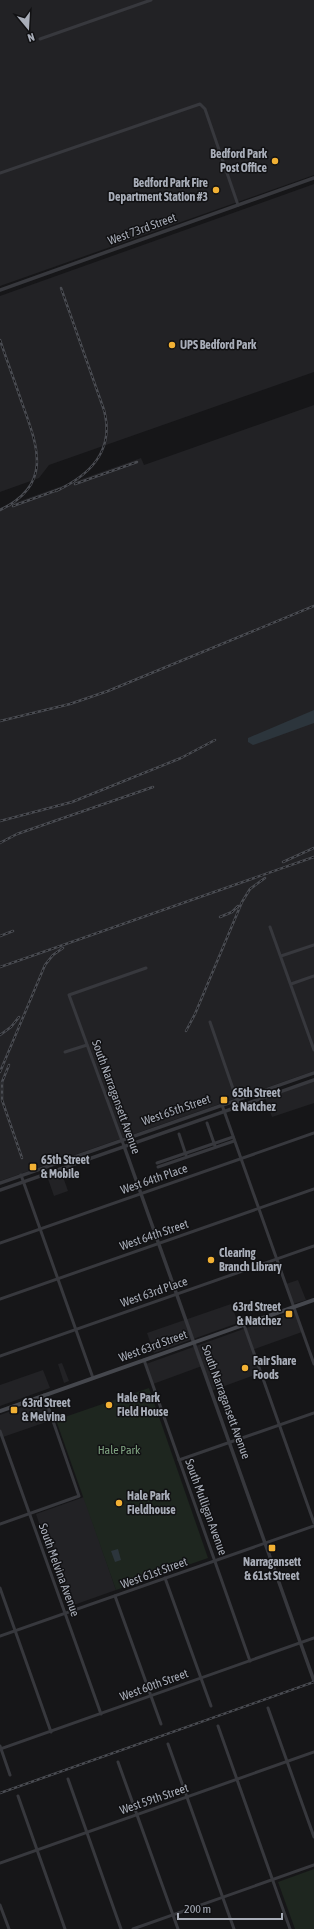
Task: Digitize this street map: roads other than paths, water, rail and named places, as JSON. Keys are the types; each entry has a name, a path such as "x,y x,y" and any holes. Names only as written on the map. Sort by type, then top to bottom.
{"main road":[{"name":"West 63rd Street","path":"0,1411 314,1300"}],"street":[{"path":"40,39 151,0"},
{"path":"0,173 200,104 205,109 238,205"},
{"name":"West 73rd Street","path":"0,290 314,178"},
{"path":"270,927 314,1050"},
{"path":"281,956 314,945"},
{"name":"South Narragansett Avenue","path":"146,968 69,996 124,1146 314,1681"},
{"path":"291,984 314,976"},
{"path":"210,1022 239,1106"},
{"path":"65,1052 87,1045"},
{"name":"West 65th Street","path":"0,1183 314,1073"},
{"name":"West 65th Street","path":"0,1190 314,1080"},
{"path":"222,1105 314,1364"},
{"path":"207,1123 215,1146"},
{"name":"West 64th Place","path":"0,1243 314,1133"},
{"path":"179,1134 186,1155"},
{"path":"158,1165 234,1139"},
{"path":"21,1175 93,1378"},
{"name":"West 64th Street","path":"0,1299 314,1189"},
{"name":"West 63rd Place","path":"0,1356 314,1246"},
{"path":"244,1325 314,1524"},
{"name":"South Mulligan Avenue","path":"144,1360 250,1660"},
{"path":"0,1524 79,1496 44,1395"},
{"path":"180,1460 314,1413"},
{"name":"South Melvina Avenue","path":"0,1431 101,1714"},
{"name":"West 61st Street","path":"0,1636 215,1561 314,1524"},
{"path":"165,1578 211,1706"},
{"path":"0,1588 51,1732"},
{"path":"115,1596 161,1724"},
{"name":"West 60th Street","path":"0,1748 51,1732 314,1638"},
{"path":"268,1708 314,1837"},
{"path":"218,1726 290,1929"},
{"path":"168,1744 234,1929"},
{"path":"0,1748 10,1775"},
{"name":"West 59th Street","path":"0,1863 314,1752"},
{"path":"118,1762 178,1929"},
{"path":"68,1779 121,1929"},
{"path":"18,1796 65,1929"},
{"path":"133,1929 314,1865"},
{"path":"0,1904 9,1929"}],"railway":[{"path":"56,491 68,485 89,469 97,460 103,449 106,438 104,410 61,288"},
{"path":"0,340 33,435 37,464 34,477 28,489 17,500 0,510"},
{"path":"75,484 137,462"},
{"path":"13,506 60,489"},
{"path":"0,721 70,704 108,691 314,606"},
{"path":"0,821 72,802 181,758 215,740"},
{"path":"0,843 17,834 153,787"},
{"path":"283,862 314,848"},
{"path":"0,967 314,857"},
{"path":"186,1031 195,1014 242,902 250,889 265,878"},
{"path":"220,917 232,912 238,906"},
{"path":"0,936 13,931"},
{"path":"0,1072 45,965 53,955 63,948"},
{"path":"0,1035 11,1027 19,1017"},
{"path":"9,1065 2,1082 2,1100 22,1158"},
{"path":"0,1793 314,1682"}],"place":[{"name":"Bedford Park Post Office","path":"275,161"},
{"name":"Bedford Park Fire Department Station #3","path":"216,190"},
{"name":"UPS Bedford Park","path":"172,345"},
{"name":"65th Street & Natchez","path":"224,1100"},
{"name":"65th Street & Mobile","path":"33,1167"},
{"name":"Clearing Branch Library","path":"211,1260"},
{"name":"63rd Street & Natchez","path":"289,1314"},
{"name":"Fair Share Foods","path":"245,1368"},
{"name":"Hale Park Field House","path":"109,1405"},
{"name":"63rd Street & Melvina","path":"14,1410"},
{"name":"Hale Park Fieldhouse","path":"119,1503"},
{"name":"Narragansett & 61st Street","path":"272,1548"}],"park label":[{"name":"Hale Park","path":"119,1450"}]}
